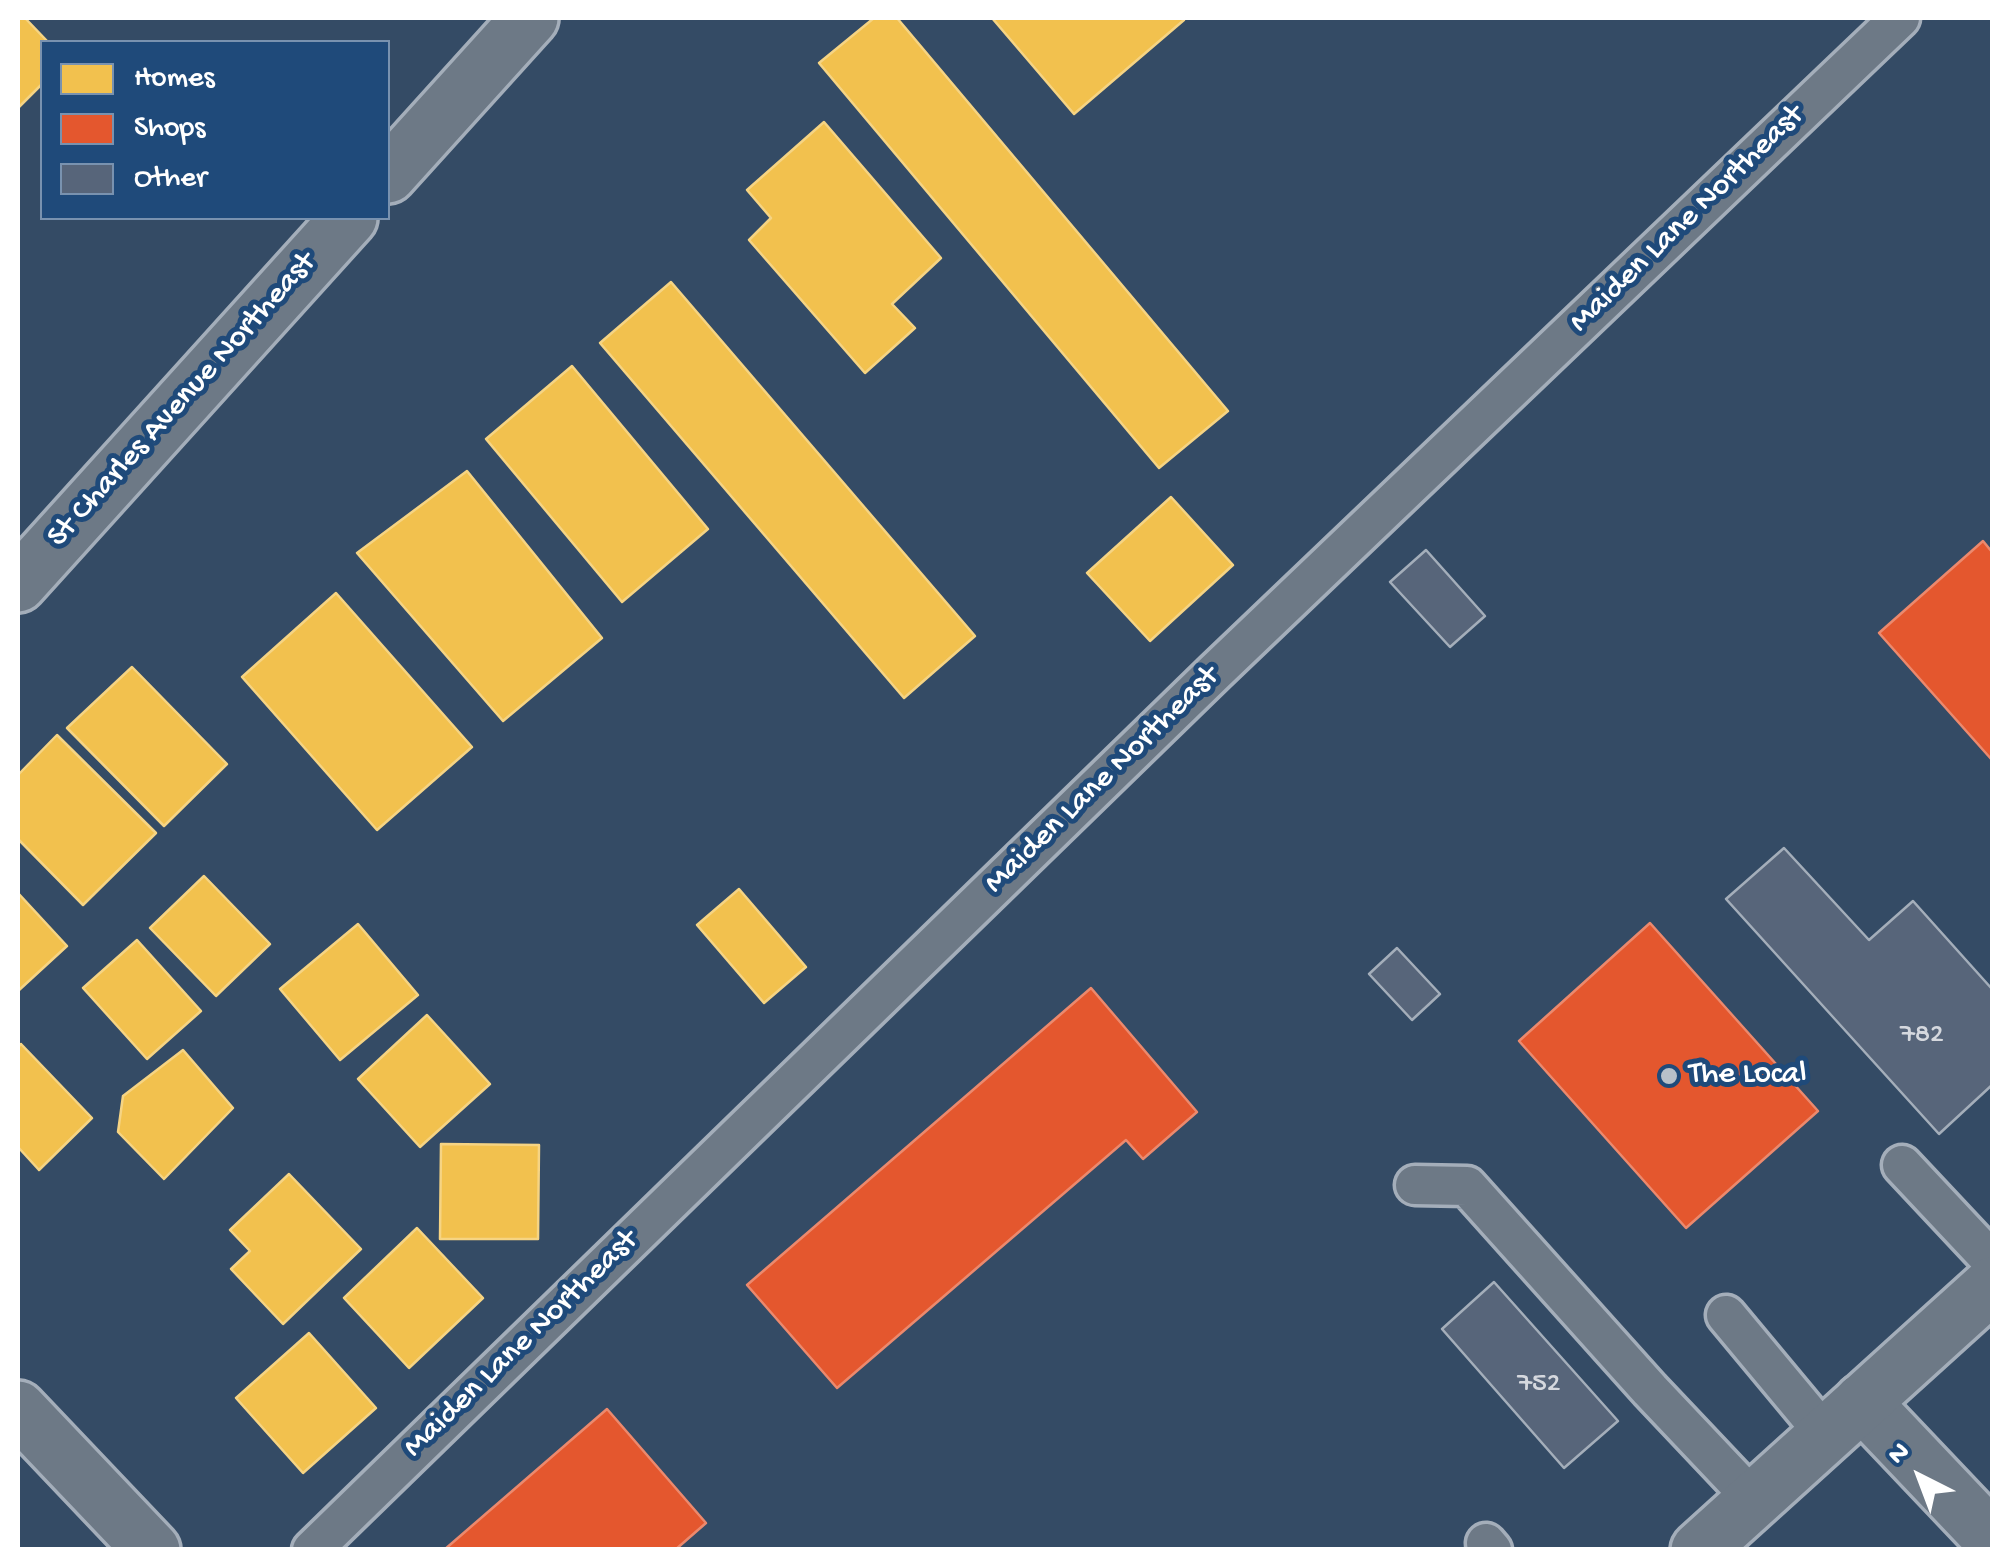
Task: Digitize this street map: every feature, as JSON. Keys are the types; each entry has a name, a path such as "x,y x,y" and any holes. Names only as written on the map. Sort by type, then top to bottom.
{"main road":[{"path":"390,173 530,18"},
{"name":"St Charles Avenue Northeast","path":"18,584 347,220"},
{"path":"1699,1550 1992,1285"},
{"path":"18,1409 152,1550"},
{"path":"1843,1418 1992,1539"}],"lane":[{"name":"Maiden Lane Northeast","path":"312,1550 1214,672 1900,18"},
{"path":"1902,1165 1992,1261"},
{"path":"1416,1184 1467,1186 1754,1500"},
{"path":"1726,1316 1843,1418"}],"building: Homes":[{"path":"18,18 25,18 46,40 40,40 40,86 18,108"},
{"path":"874,18 897,18 1228,411 1159,468 819,63"},
{"path":"992,18 1182,18 1184,20 1074,114"},
{"path":"824,122 941,258 892,304 915,328 865,373 749,240 771,218 747,190"},
{"path":"671,282 975,636 904,698 600,343"},
{"path":"572,366 708,529 622,602 486,439"},
{"path":"467,471 602,638 503,721 357,553"},
{"path":"1171,497 1233,565 1150,641 1087,573"},
{"path":"336,593 472,747 377,830 242,677"},
{"path":"132,667 227,764 164,826 67,728"},
{"path":"57,735 156,833 83,905 18,839 18,775"},
{"path":"204,876 270,944 216,996 150,928"},
{"path":"739,889 806,967 764,1003 697,925"},
{"path":"18,893 67,946 18,991"},
{"path":"358,924 418,995 340,1060 280,989"},
{"path":"137,940 201,1011 147,1059 83,988"},
{"path":"427,1015 490,1084 420,1147 358,1079"},
{"path":"21,1044 92,1118 39,1170 18,1147"},
{"path":"183,1050 233,1108 164,1179 118,1132 123,1096"},
{"path":"441,1144 539,1145 538,1239 440,1239"},
{"path":"289,1174 361,1249 283,1324 231,1269 250,1251 230,1230"},
{"path":"417,1228 483,1298 409,1368 344,1298"},
{"path":"309,1333 376,1408 303,1473 236,1398"}],"building: Shops":[{"path":"1983,541 1992,552 1992,760 1879,633"},
{"name":"The Local","path":"1650,923 1818,1111 1686,1228 1519,1041"},
{"path":"1091,988 1197,1112 1143,1159 1126,1140 837,1388 747,1285"},
{"path":"607,1409 706,1523 675,1550 444,1550"}],"building: Other":[{"path":"1426,550 1485,616 1450,647 1390,582"},
{"path":"1784,848 1869,940 1913,901 1992,989 1992,1085 1939,1134 1726,899"},
{"path":"1397,948 1440,994 1412,1020 1369,974"},
{"path":"1494,1282 1618,1421 1564,1468 1442,1329"}],"place":[{"name":"The Local","path":"1669,1076"}]}
